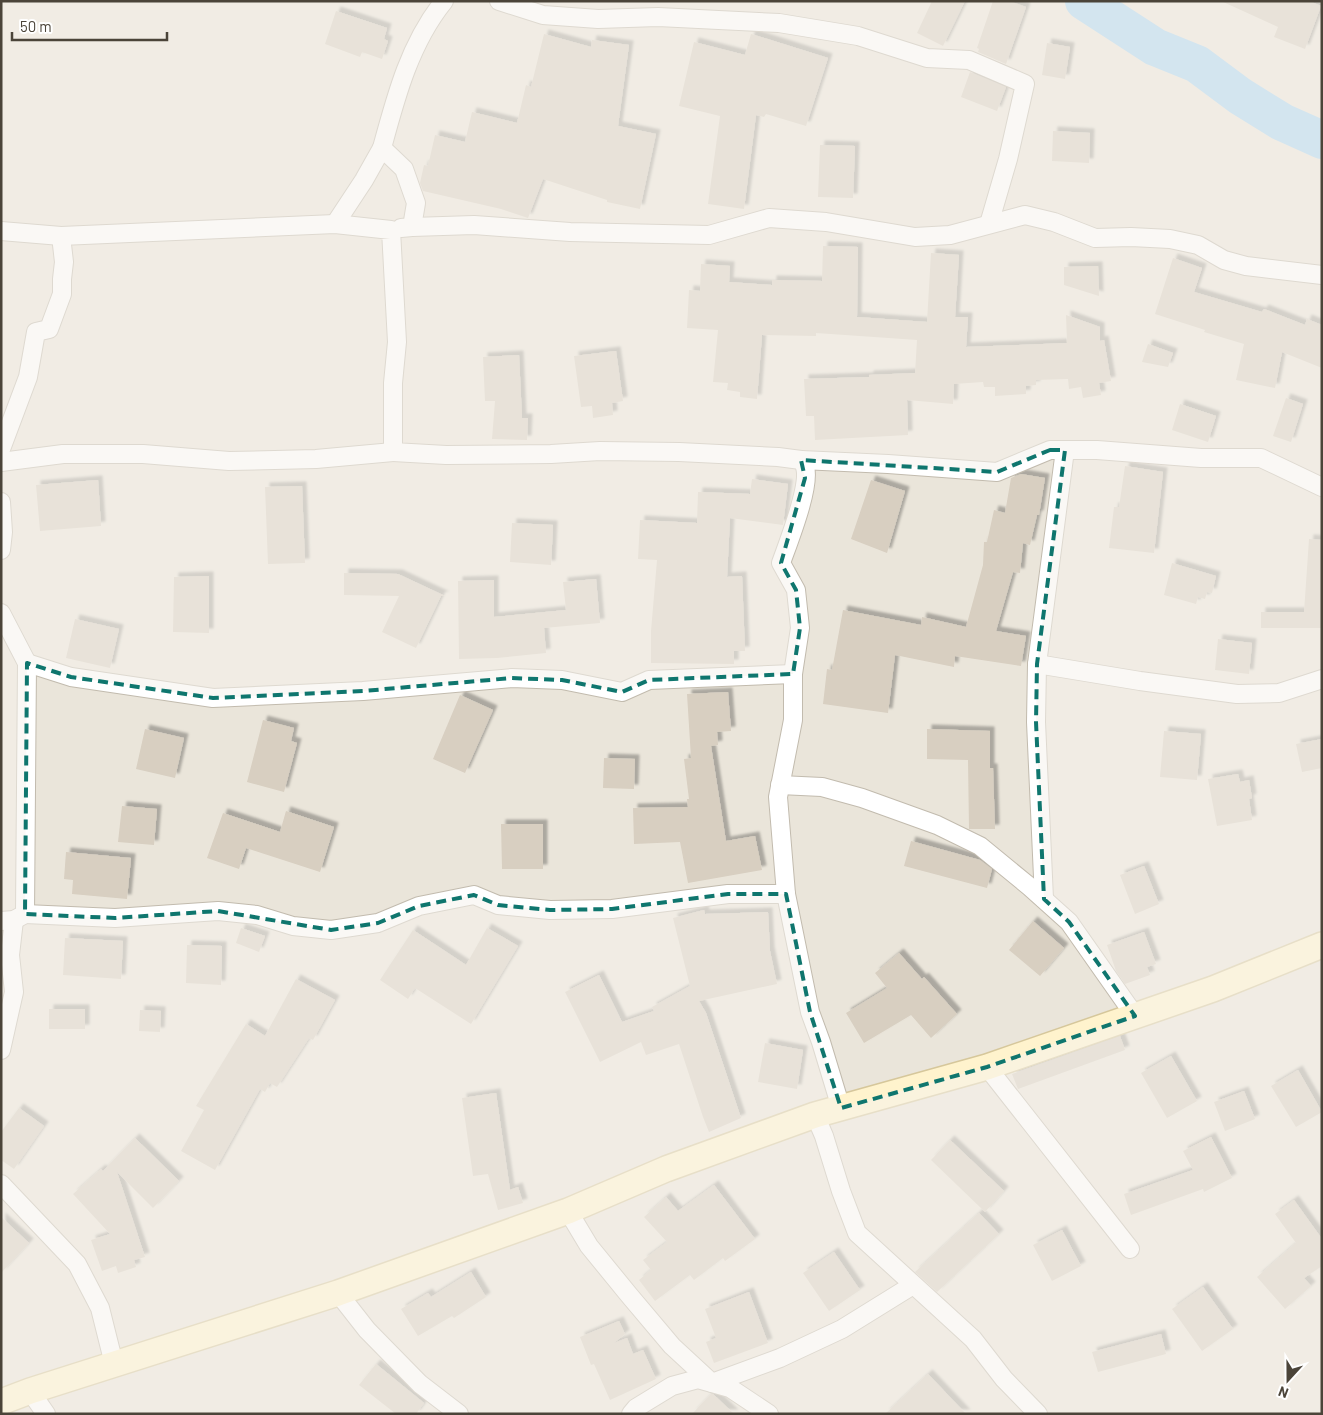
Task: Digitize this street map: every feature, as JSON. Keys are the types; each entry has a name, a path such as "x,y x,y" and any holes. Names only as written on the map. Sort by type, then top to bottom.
{"street":[{"path":"335,224 364,180 382,148 404,74 431,17 444,1"},
{"path":"499,1 543,15 598,19 661,9 779,23 858,36 927,58 969,60 1025,84 1008,160 989,224"},
{"path":"382,148 404,169 416,203 412,227"},
{"path":"1,231 61,236 335,224 391,230 412,227 474,225 570,232 709,235 769,218 826,222 915,237 950,235 1025,215 1054,222 1095,238 1170,239 1198,245 1224,260 1246,266 1322,275"},
{"path":"391,230 397,342 393,383 393,452"},
{"path":"1,450 28,377 36,332 50,329 62,294 64,262 61,236"},
{"path":"1,462 63,454 143,454 229,461 316,459 393,452 446,456 600,451 679,452 778,457 997,472 1050,450 1097,450 1201,458 1261,458 1322,487"},
{"path":"1044,899 1036,722 1037,664 1064,450"},
{"path":"801,460 805,466 801,500 781,563 796,590 800,628 793,674 793,720 778,797 786,894 810,1012 822,1042 841,1108"},
{"path":"1,502 3,532 1,550"},
{"path":"1,613 27,663 14,918 10,955 14,992 1,1050"},
{"path":"27,663 71,676 212,698 363,691 512,678 562,680 622,692 649,680 793,674"},
{"path":"1037,664 1236,694 1279,693 1322,679"},
{"path":"780,785 822,787 862,798 937,825 980,846 1069,922 1135,1016"},
{"path":"14,918 115,918 218,911 257,915 292,926 331,930 378,923 419,906 474,895 498,905 550,910 612,909 728,894 786,894"},
{"path":"1,1402 30,1391 338,1293 568,1211 666,1169 815,1115 987,1067 1321,951"},
{"path":"987,1067 1130,1249"},
{"path":"815,1115 857,1233 973,1339 1004,1378 1038,1414"},
{"path":"1,1184 77,1264 100,1308 114,1364"},
{"path":"568,1211 589,1246 635,1302 672,1346 712,1383"},
{"path":"712,1383 780,1358 842,1329 913,1285"},
{"path":"338,1293 367,1330 420,1384 459,1414"},
{"path":"631,1414 636,1408 672,1386 698,1379 730,1388 769,1414"},
{"path":"30,1391 46,1414"}],"highlighted area":[{"path":"1050,450 1065,450 1037,664 1036,722 1044,899 1069,922 1135,1016 987,1067 841,1108 810,1012 786,894 728,894 612,909 550,910 498,905 474,895 419,906 378,923 331,930 218,911 115,918 25,914 27,663 71,677 213,698 363,691 512,678 562,680 622,692 649,680 793,674 800,628 796,590 781,563 805,478 801,460 997,472"}],"shaded area":[{"path":"1,1 1322,1 1322,1414 1,1414"}],"building":[{"path":"932,1 965,1 943,46 917,33"},
{"path":"993,1 1009,1 1026,7 1006,64 978,52 979,49 977,48"},
{"path":"1221,1 1309,1 1321,6 1305,49 1274,37 1278,27"},
{"path":"336,11 387,28 384,39 388,41 382,59 362,52 360,57 325,44"},
{"path":"544,34 591,47 592,40 629,45 618,126 656,134 640,209 607,202 607,200 543,179 528,218 501,209 423,191 420,183 424,165 428,166 435,135 465,142 472,112 517,123 526,85 531,87"},
{"path":"751,34 828,58 806,126 766,114 764,117 756,115 744,209 708,204 720,116 679,106 694,42 745,55"},
{"path":"1047,43 1070,47 1065,79 1042,75"},
{"path":"970,72 1006,87 997,111 961,97"},
{"path":"1053,131 1090,133 1089,163 1052,161"},
{"path":"820,145 855,146 853,198 818,197"},
{"path":"823,246 858,247 857,317 927,322 931,253 959,255 955,317 968,317 966,347 1067,343 1066,315 1100,327 1100,341 1104,340 1111,381 1099,383 1101,395 1083,398 1081,387 1069,389 1068,379 1036,380 1036,385 1026,386 1026,394 995,396 995,387 984,387 983,382 954,384 953,404 907,400 908,435 815,440 814,416 806,416 804,379 869,377 869,375 915,373 917,340 816,333 816,336 762,335 757,399 740,397 740,392 727,390 728,383 713,382 718,330 687,328 689,290 700,291 701,264 730,266 729,282 772,285 772,280 822,281"},
{"path":"1173,258 1202,268 1194,292 1262,312 1264,309 1305,325 1307,319 1322,325 1322,368 1282,352 1275,388 1236,380 1244,344 1155,314"},
{"path":"1098,266 1099,296 1064,285 1064,267"},
{"path":"1148,344 1173,353 1168,367 1142,362"},
{"path":"616,351 623,401 612,403 613,415 593,418 592,406 581,407 574,356"},
{"path":"519,355 522,418 528,418 527,440 492,439 495,401 485,401 483,357"},
{"path":"1286,398 1303,404 1291,442 1273,436"},
{"path":"1180,404 1216,416 1208,442 1172,430"},
{"path":"1125,466 1163,472 1154,553 1109,548 1114,507 1119,507"},
{"path":"1021,474 1045,478 1039,515 1037,515 1030,545 1023,543 1020,573 1013,572 996,631 1026,636 1021,666 955,656 954,667 895,655 888,713 823,704 827,669 832,670 843,610 921,625 922,617 966,627 983,565 984,542 987,542 994,510 1005,513 1011,478"},
{"path":"752,479 788,484 783,525 730,518 727,577 742,576 745,651 734,651 734,664 651,663 651,631 657,560 638,559 640,520 697,523 698,492 750,494"},
{"path":"98,480 101,526 40,531 36,485"},
{"path":"871,480 905,491 887,553 851,539"},
{"path":"302,486 305,563 268,564 265,487"},
{"path":"512,523 553,525 551,565 510,562"},
{"path":"1309,539 1322,540 1322,628 1261,628 1261,612 1304,612"},
{"path":"1172,563 1216,576 1212,593 1207,592 1205,599 1198,597 1196,604 1164,595"},
{"path":"344,573 398,574 445,596 441,596 416,648 382,632 399,596 344,595"},
{"path":"209,576 209,633 173,632 174,577"},
{"path":"596,579 600,623 544,628 546,653 497,658 459,659 458,581 494,580 494,617 566,610 563,582"},
{"path":"75,619 119,629 110,668 66,658"},
{"path":"1218,639 1252,643 1249,674 1215,670"},
{"path":"728,692 731,731 717,732 718,745 711,746 726,841 755,836 762,870 688,883 680,842 634,844 633,808 688,807 687,799 689,799 684,759 691,758 687,694"},
{"path":"460,695 493,710 465,773 433,759"},
{"path":"263,720 294,728 291,741 297,743 284,792 247,782"},
{"path":"145,729 184,738 175,778 136,769"},
{"path":"927,729 990,731 990,768 993,768 995,829 969,829 968,760 927,759"},
{"path":"1164,731 1201,734 1197,780 1160,777"},
{"path":"1322,739 1322,768 1302,772 1296,744"},
{"path":"604,758 635,759 634,789 603,788"},
{"path":"1238,774 1240,782 1249,780 1252,798 1249,799 1252,820 1217,826 1208,779"},
{"path":"122,806 157,809 154,845 118,842"},
{"path":"286,811 334,827 320,872 246,848 239,869 207,858 223,813 280,832"},
{"path":"501,824 543,824 543,869 502,869"},
{"path":"911,841 980,860 992,869 987,888 904,866"},
{"path":"66,852 131,858 127,899 72,894 73,880 64,879"},
{"path":"1144,866 1159,904 1135,914 1120,875"},
{"path":"704,910 705,914 768,912 770,951 777,984 699,1001 706,1013 741,1118 709,1132 679,1044 646,1055 641,1042 600,1062 565,992 599,975 622,1022 654,1011 652,1007 690,986 673,918"},
{"path":"1033,921 1064,948 1040,976 1009,950"},
{"path":"241,928 265,936 259,952 236,943"},
{"path":"487,928 518,946 471,1024 415,988 408,999 380,980 413,930 466,965"},
{"path":"1144,932 1156,964 1147,967 1150,975 1125,984 1116,971 1107,945"},
{"path":"65,938 123,941 121,979 63,975"},
{"path":"187,945 222,946 221,985 186,983"},
{"path":"899,953 922,979 924,977 957,1014 931,1038 911,1015 864,1043 846,1013 887,988 875,973"},
{"path":"296,979 335,1000 313,1040 309,1038 277,1087 270,1083 265,1092 260,1089 215,1170 181,1151 204,1110 196,1106 246,1024 265,1036"},
{"path":"49,1009 85,1009 85,1029 49,1029"},
{"path":"140,1010 161,1011 160,1032 139,1031"},
{"path":"1120,1036 1125,1050 1018,1089 1012,1074"},
{"path":"765,1043 803,1050 797,1089 758,1082"},
{"path":"1171,1056 1197,1101 1167,1118 1141,1073"},
{"path":"1298,1070 1322,1112 1296,1127 1271,1086"},
{"path":"1244,1091 1255,1119 1225,1131 1214,1102"},
{"path":"496,1093 510,1190 518,1187 523,1203 498,1210 488,1174 473,1176 462,1098"},
{"path":"19,1108 44,1126 14,1169 1,1160 1,1132"},
{"path":"1211,1137 1232,1178 1204,1192 1203,1189 1131,1215 1124,1194 1193,1170 1183,1151"},
{"path":"135,1138 179,1181 153,1208 117,1172 145,1257 134,1260 136,1267 118,1273 116,1266 102,1271 91,1240 110,1234 73,1194 101,1169 103,1171"},
{"path":"950,1140 1004,1191 985,1212 931,1160"},
{"path":"714,1185 755,1239 725,1261 723,1258 694,1280 690,1275 655,1301 639,1280 651,1270 643,1260 667,1242 644,1217 666,1197 678,1211"},
{"path":"1294,1200 1322,1239 1322,1266 1304,1278 1311,1286 1285,1309 1257,1277 1296,1243 1275,1214"},
{"path":"979,1213 999,1234 937,1292 915,1272"},
{"path":"1,1217 29,1243 1,1273"},
{"path":"1062,1230 1081,1266 1052,1281 1033,1245"},
{"path":"834,1252 860,1290 829,1311 803,1273"},
{"path":"471,1272 486,1297 454,1318 452,1316 418,1336 401,1309 428,1293 431,1297"},
{"path":"1203,1287 1233,1329 1202,1351 1172,1309"},
{"path":"749,1292 768,1343 714,1363 706,1342 716,1338 705,1309"},
{"path":"619,1321 625,1334 614,1343 627,1338 633,1354 643,1350 656,1379 610,1400 594,1364 591,1365 580,1337"},
{"path":"1161,1334 1166,1354 1098,1372 1092,1352"},
{"path":"376,1364 424,1403 416,1414 396,1414 359,1385"},
{"path":"928,1374 966,1414 885,1414"},
{"path":"713,1394 734,1414 692,1414"}],"waterway":[{"path":"1084,1 1155,47 1197,64 1240,96 1282,122 1322,140"}]}
